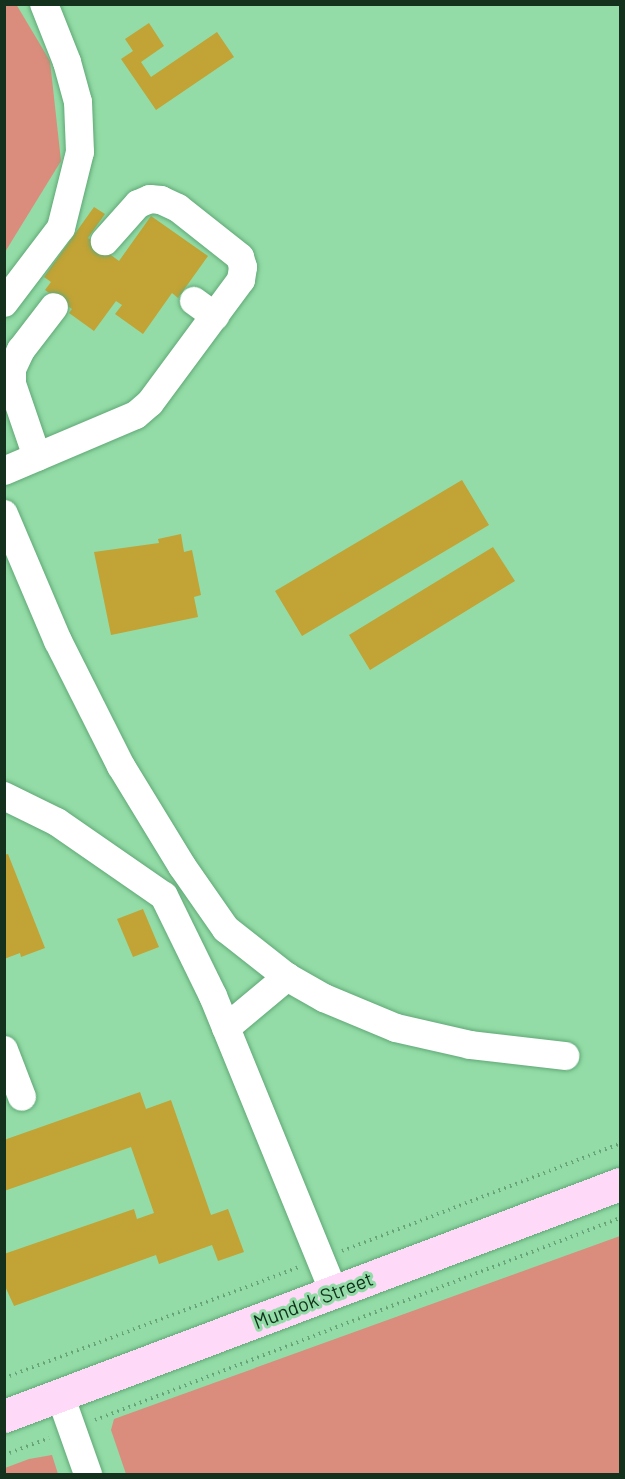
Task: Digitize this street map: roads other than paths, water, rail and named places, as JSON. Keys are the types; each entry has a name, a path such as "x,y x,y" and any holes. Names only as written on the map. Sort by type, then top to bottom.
{"main road":[{"name":"Mundok Street","path":"4,1416 621,1184"}],"street":[{"path":"4,303 61,228 80,152 78,102 67,62 44,4"},
{"path":"4,471 136,415 150,403 205,308 241,280 243,267 240,257 178,208 150,199 138,204 105,241"},
{"path":"37,458 12,384 12,369 21,350 54,307"},
{"path":"4,514 58,641 121,766 182,866 226,929 286,977 324,998 396,1028 470,1045 565,1056"},
{"path":"4,796 57,822 164,896 226,1028 334,1292"},
{"path":"226,1028 286,977"},
{"path":"4,1050 22,1097"},
{"path":"60,1395 88,1474"}]}
